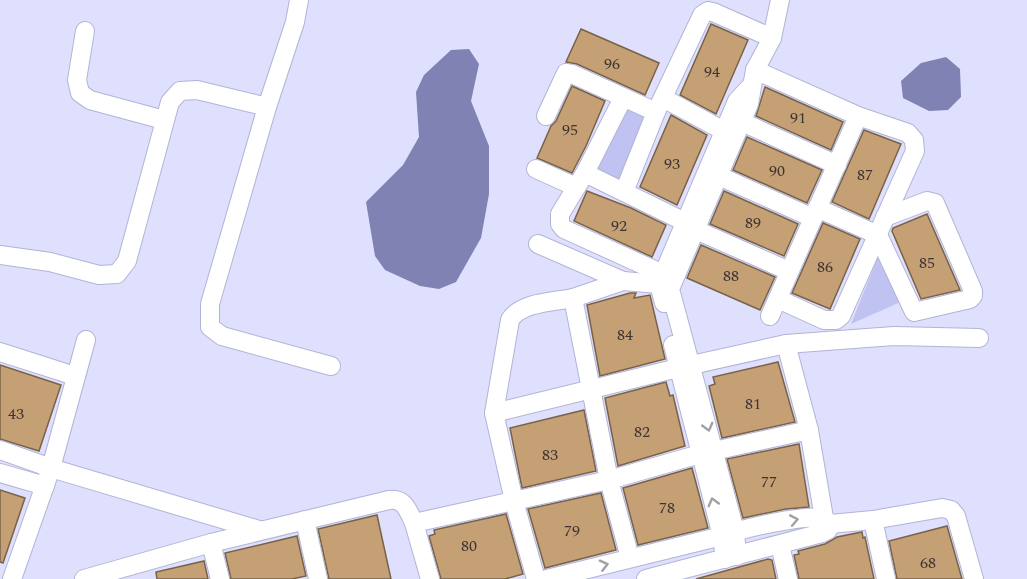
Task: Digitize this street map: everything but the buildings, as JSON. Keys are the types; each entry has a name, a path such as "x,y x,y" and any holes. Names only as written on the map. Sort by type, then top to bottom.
{"street":[{"path":"298,0 295,22 267,107 210,304 210,327 222,336 331,366"},
{"path":"690,226 724,130 737,101 753,77 772,38 780,0"},
{"path":"624,192 660,105 702,15 705,12 713,12 772,38"},
{"path":"85,31 77,80 80,93 90,100 164,120"},
{"path":"546,116 566,73 623,98 660,105 724,130"},
{"path":"753,77 908,134 916,145 841,316 836,320 824,320 778,299"},
{"path":"731,558 728,534 664,282 690,226 719,176 749,104 753,77"},
{"path":"0,255 50,262 99,275 117,274 127,261 164,120 171,102 180,90 197,90 267,107"},
{"path":"623,98 559,218 560,224 664,282"},
{"path":"770,316 858,116"},
{"path":"742,122 837,165"},
{"path":"537,169 624,192 789,272"},
{"path":"719,176 878,235 914,312 970,299 973,296 973,291 935,203 927,201 885,218"},
{"path":"538,244 623,280 664,282"},
{"path":"536,579 514,501 494,413 510,320 514,314 529,307 573,298 623,280"},
{"path":"573,298 609,480 630,558"},
{"path":"494,413 786,344 894,336 979,338"},
{"path":"9,571 51,468 86,340"},
{"path":"646,579 679,575 828,530 809,430 786,344"},
{"path":"0,352 75,376"},
{"path":"414,523 609,480 707,452 809,430"},
{"path":"0,450 51,468 261,531"},
{"path":"0,473 45,486"},
{"path":"84,579 122,574 211,543 394,499 406,505 414,523 430,579"},
{"path":"547,579 571,576 630,558 728,534 808,518 827,521 873,520 942,508 951,510 956,516 974,579"},
{"path":"305,520 318,579"},
{"path":"873,520 886,579"},
{"path":"211,543 220,579"},
{"path":"780,546 788,579"},
{"path":"673,549 679,575"}],"shaded area":[{"path":"469,49 479,64 471,101 489,146 489,194 481,238 456,282 439,289 420,286 385,270 375,256 366,202 403,165 419,137 416,92 424,75 451,50"},
{"path":"946,57 960,69 961,97 948,110 929,111 903,98 901,81 921,63"},
{"path":"625,102 660,118 625,196 589,180"},
{"path":"882,247 905,300 851,324"}]}
